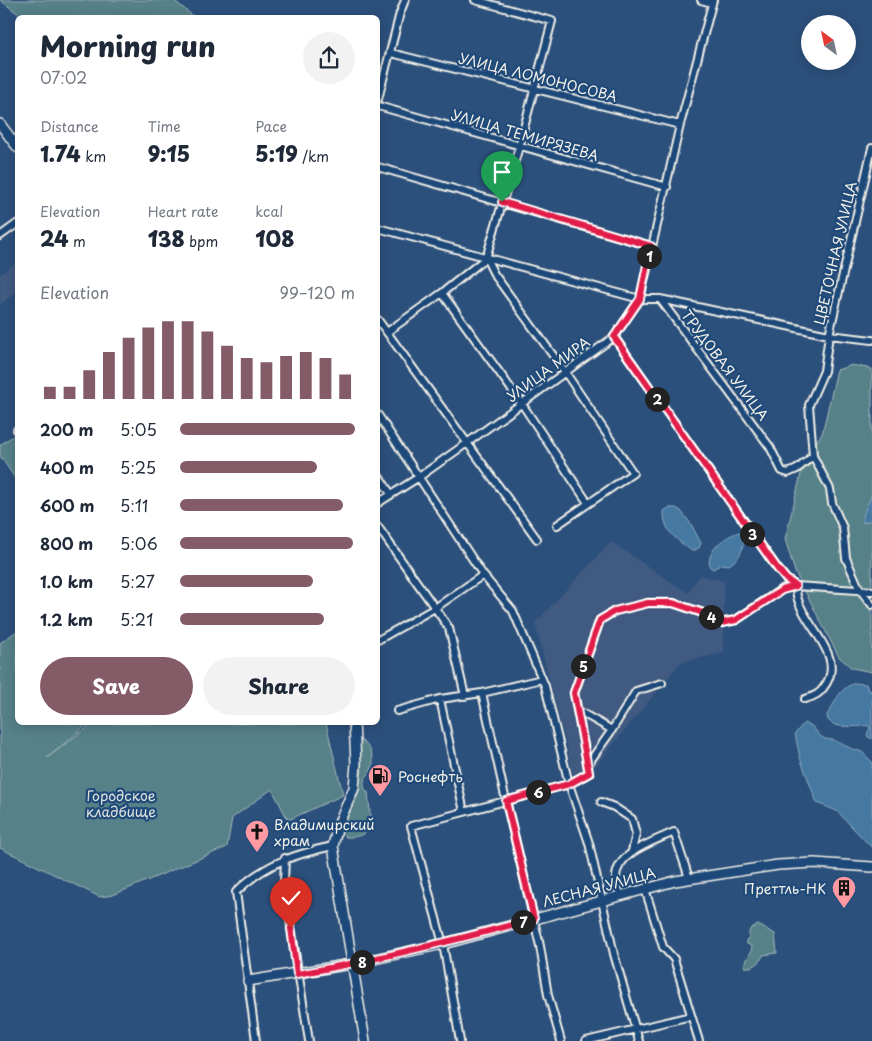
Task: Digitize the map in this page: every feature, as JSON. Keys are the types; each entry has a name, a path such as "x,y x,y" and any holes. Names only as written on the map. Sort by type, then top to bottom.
{"street":[{"path":"380,92 405,0"},
{"path":"387,332 442,293 486,258 519,147 552,21 474,0"},
{"path":"701,0 713,2"},
{"name":"УЛИЦА МИРА","path":"380,502 468,443 614,337 640,299 680,125 713,2"},
{"name":"УЛИЦА ЛОМОНОСОВА","path":"391,53 680,125"},
{"name":"УЛИЦА ТЕМИРЯЗЕВА","path":"380,107 667,187"},
{"path":"0,124 15,144"},
{"name":"ЦВЕТОЧНАЯ УЛИЦА","path":"813,456 809,405 824,371 829,335 872,148"},
{"path":"380,168 651,246"},
{"path":"0,236 15,225"},
{"path":"380,229 640,299 660,299 829,335 872,340"},
{"path":"486,258 494,274 566,372 633,473 557,525"},
{"path":"442,293 522,404 588,503"},
{"name":"ТРУДОВАЯ УЛИЦА","path":"660,299 770,447 782,471 788,473 797,470 813,456"},
{"path":"380,323 536,539"},
{"path":"614,337 777,568 786,579 796,586"},
{"path":"380,418 483,575 513,611 542,679 569,784 589,843 614,954 639,1041"},
{"path":"813,456 830,488 832,503 843,528 846,558 860,590 872,605"},
{"path":"380,477 391,494"},
{"path":"380,530 449,628 465,696"},
{"path":"380,639 435,608 483,575"},
{"path":"796,586 796,595 826,650 832,667 828,682 822,690 812,698 805,699"},
{"path":"460,1041 443,944 411,826 569,784 589,773 574,693 600,620 615,611 648,603 673,603 703,613 721,623 736,620 782,590 796,586 872,591"},
{"path":"397,711 440,699 482,693 542,679"},
{"path":"588,764 612,730 636,690 662,683"},
{"path":"482,693 534,919 548,995 561,1041"},
{"path":"440,699 464,812"},
{"path":"577,710 612,730"},
{"path":"354,725 356,764 354,788 338,826 333,846 365,1041"},
{"path":"601,802 614,807 632,819 636,834 632,851"},
{"path":"621,895 616,880 617,868 632,851 674,832 689,878"},
{"path":"256,1041 236,892 244,884 285,858 333,846"},
{"path":"285,858 284,882 308,1041"},
{"name":"ЛЕСНАЯ УЛИЦА","path":"248,981 351,964 443,944 601,900 689,878 778,865 814,863 872,867"},
{"path":"645,889 663,947 674,959 699,1041"},
{"path":"586,1041 691,1016"}],"shaded area":[{"path":"15,263 15,293 0,305 0,275"},
{"path":"872,491 872,520 863,523 863,514"},
{"path":"669,508 676,508 681,511 691,524 701,543 699,548 692,551 668,530 664,511"},
{"path":"740,532 745,536 745,540 738,558 729,565 722,564 713,569 710,567 711,555 718,545 729,536"},
{"path":"611,542 688,593 700,575 724,581 724,653 681,662 579,786 574,776 535,623"},
{"path":"855,683 866,684 868,690 872,691 872,739 867,734 870,728 868,725 838,726 828,720 827,715 838,696 844,689"},
{"path":"804,723 812,726 825,739 834,740 862,752 872,762 872,848 837,811 817,803 800,758 795,734"}],"green space":[{"path":"0,0 177,0 176,2 192,15 20,15"},
{"path":"852,365 872,369 872,672 852,668 839,657 795,572 785,539 806,454 822,434 837,370"},
{"path":"15,434 15,478 0,456 0,445"},
{"name":"Городское кладбище","path":"15,632 15,725 87,725 47,758 90,725 326,725 343,795 288,820 272,789 232,818 227,847 113,895 100,897 0,848 0,643"},
{"path":"360,740 370,749 373,757 371,770 365,778 364,784 366,792 368,792 370,813 374,819 370,828 364,834 346,837 340,831 357,798 362,771 358,741"},
{"path":"758,925 775,934 777,953 763,955 757,964 752,967 745,967 744,965 752,946 747,944 746,940 749,938 751,928"}],"place":[{"name":"Роснефть","path":"380,797"},
{"name":"Владимирский храм","path":"257,853"},
{"name":"Преттль-НК","path":"844,909"}],"route":[{"path":"291,928 297,974 443,944 534,919 506,801 569,784 589,773 574,693 600,620 615,611 648,603 673,603 703,613 721,623 736,620 782,590 796,586 786,579 777,568 614,337 640,299 651,246 502,202"}]}
